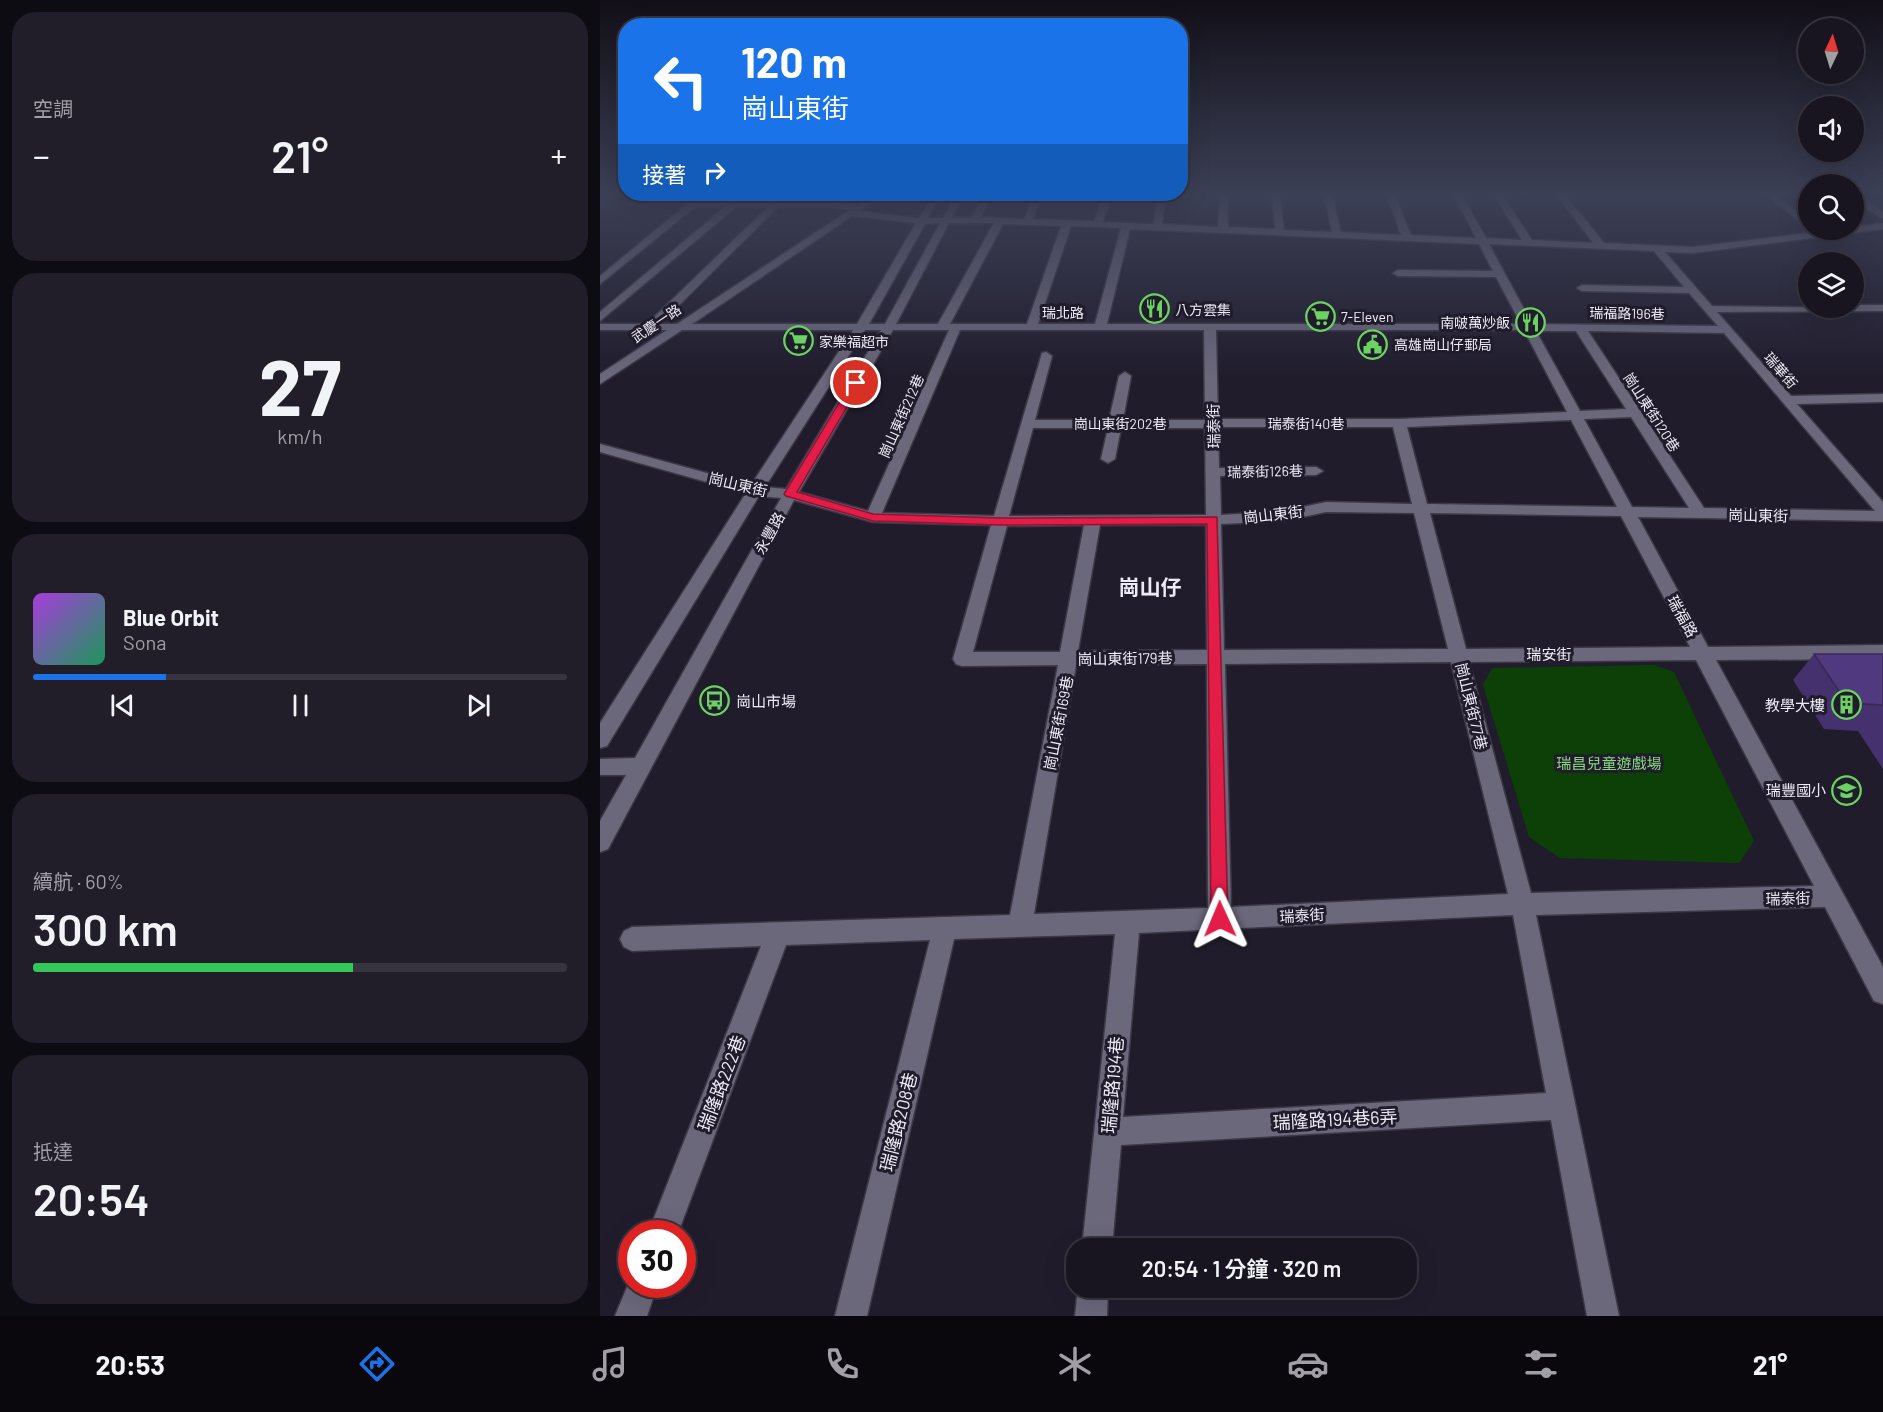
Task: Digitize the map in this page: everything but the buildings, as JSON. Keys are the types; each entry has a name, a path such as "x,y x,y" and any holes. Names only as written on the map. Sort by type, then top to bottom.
{"street":[{"path":"600,280 629,256"},
{"path":"600,318 672,256"},
{"path":"650,327 718,256"},
{"name":"武慶一路","path":"600,380 783,256"},
{"path":"600,740 755,490 861,327 901,256"},
{"name":"永豐路","path":"600,842 790,494 889,327 928,256"},
{"name":"崗山東街212巷","path":"873,518 949,327 983,256"},
{"path":"1031,327 1055,256"},
{"path":"1100,327 1118,256"},
{"name":"瑞福路","path":"1492,256 1524,322 1704,653 1883,992"},
{"name":"瑞華街","path":"1663,256 1883,514"},
{"path":"1398,273 1501,274"},
{"path":"1582,288 1692,290"},
{"path":"1708,309 1883,308"},
{"name":"瑞福路196巷","path":"1524,322 1718,320"},
{"name":"瑞北路","path":"600,327 1210,327 1524,322"},
{"name":"瑞福路196巷","path":"1524,322 1579,327 1727,330"},
{"name":"瑞泰街","path":"1210,327 1220,919 1522,904 1832,896"},
{"name":"崗山東街120巷","path":"1579,327 1700,514"},
{"path":"1001,521 1046,356"},
{"path":"1108,459 1125,376"},
{"path":"1787,400 1883,399"},
{"name":"瑞泰街140巷","path":"1213,423 1399,423 1635,413"},
{"name":"崗山東街202巷","path":"1027,424 1213,423"},
{"path":"1399,423 1422,507"},
{"name":"崗山東街","path":"600,448 755,490 790,494 873,518 1001,521 1213,520 1284,516 1326,507 1700,514 1883,514"},
{"name":"瑞泰街126巷","path":"1213,472 1316,471"},
{"name":"崗山東街77巷","path":"1422,507 1522,904 1603,1316"},
{"name":"崗山東街169巷","path":"1020,926 1094,520"},
{"name":"崗山東街179巷","path":"1001,521 962,659 1216,656"},
{"name":"瑞安街","path":"1216,656 1883,652"},
{"path":"600,767 642,765"},
{"path":"632,939 1220,919"},
{"name":"瑞隆路194巷","path":"1098,1238 1128,922"},
{"name":"瑞隆路208巷","path":"851,1316 945,929"},
{"name":"瑞隆路222巷","path":"668,1220 778,934"},
{"name":"瑞隆路194巷6弄","path":"1108,1132 1563,1106"},
{"path":"631,1316 638,1298"},
{"path":"1091,1316 1092,1298"}],"green space":[{"name":"瑞昌兒童遊戲場","path":"1654,665 1674,672 1754,841 1739,863 1560,858 1529,837 1483,685 1492,668"}],"place":[{"name":"八方雲集","path":"1154,309"},
{"name":"7-Eleven","path":"1320,316"},
{"name":"南啵萬炒飯","path":"1531,322"},
{"name":"家樂福超市","path":"798,341"},
{"name":"高雄崗山仔郵局","path":"1373,344"},
{"name":"崗山市場","path":"715,701"},
{"name":"教學大樓","path":"1846,705"},
{"name":"瑞豐國小","path":"1847,790"}],"district":[{"name":"崗山仔","path":"1150,586"}],"route":[{"path":"856,383 790,494 873,518 1001,521 1213,520 1220,919"}]}
